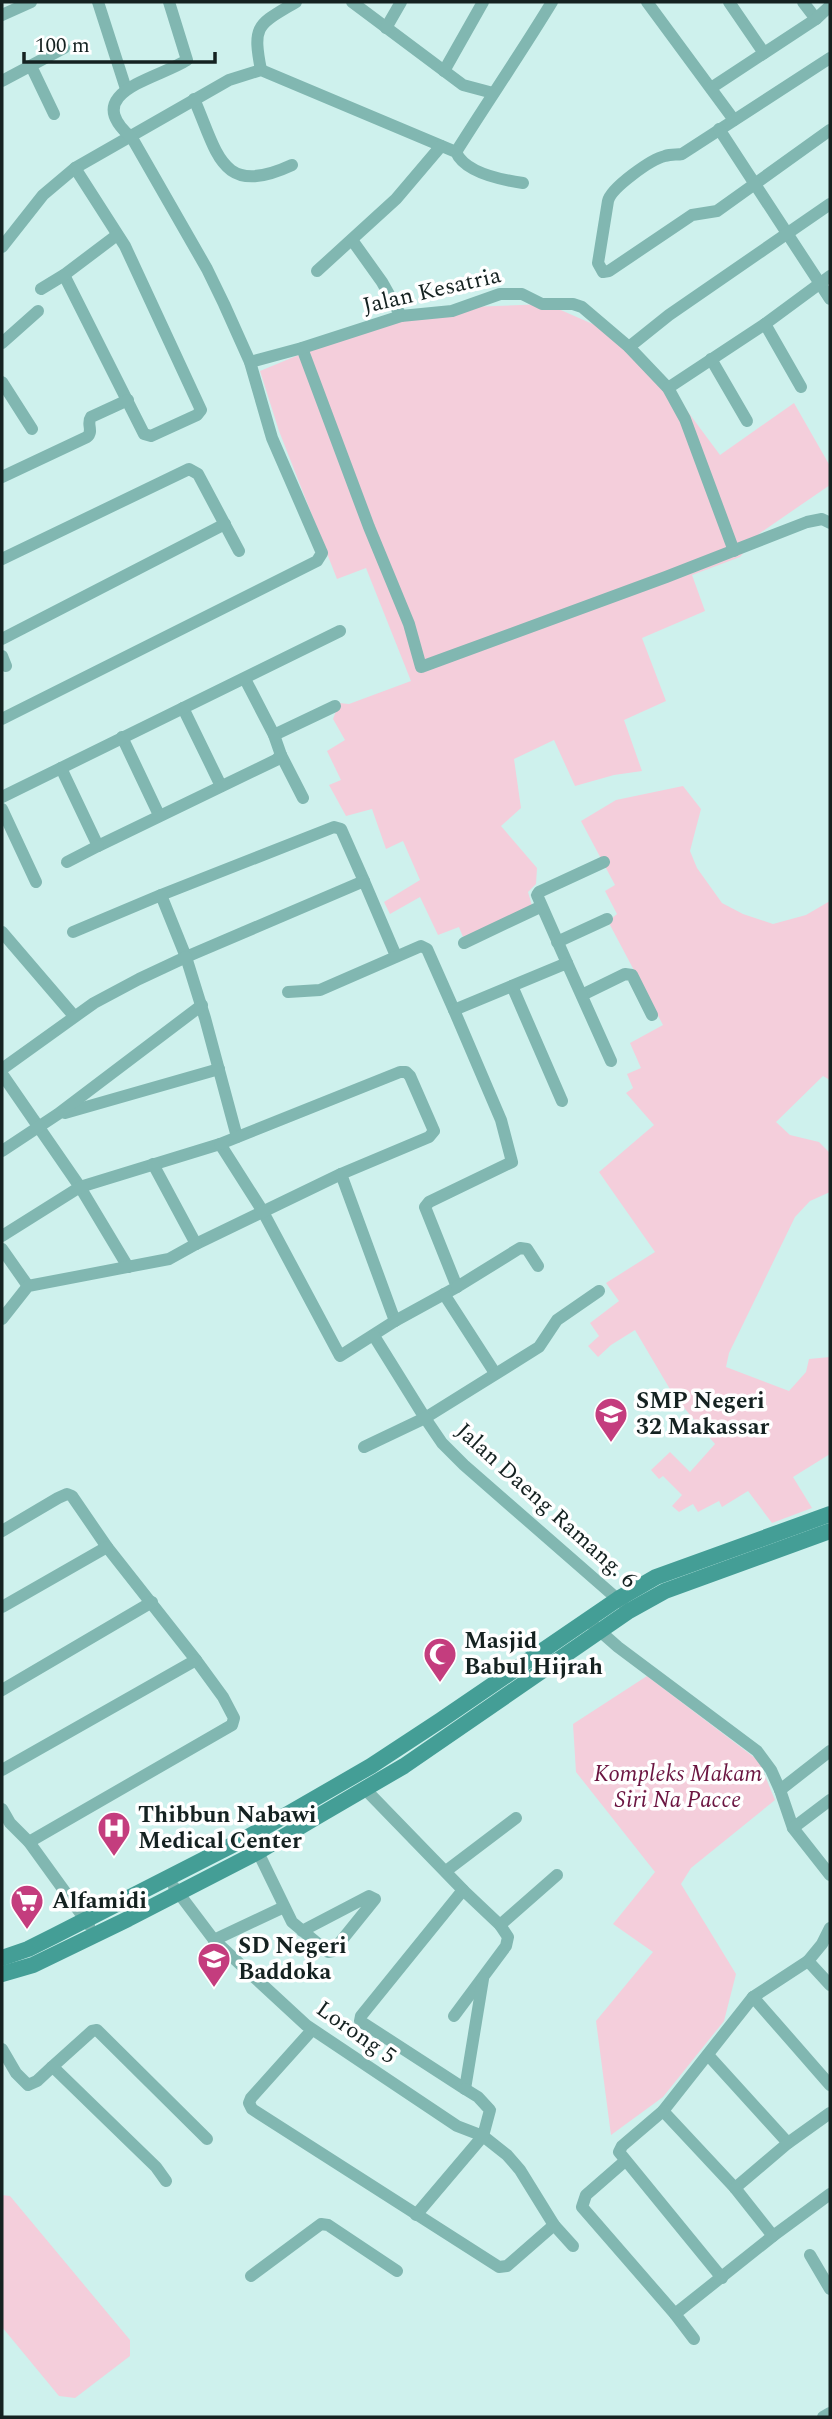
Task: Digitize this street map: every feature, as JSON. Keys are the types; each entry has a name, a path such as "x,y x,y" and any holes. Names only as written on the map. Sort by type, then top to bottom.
{"main road":[{"path":"2,1958 28,1949 87,1920 248,1837 600,1632 629,1611 665,1591 784,1539 830,1514"},
{"path":"2,1975 33,1965 258,1852 404,1766 526,1673 588,1620 656,1577 784,1539 830,1531"}],"street":[{"path":"2,15 31,2"},
{"path":"98,2 127,89"},
{"path":"2,719 320,558 322,549 272,438 250,362 207,270 132,138 116,122 114,115 118,99 127,89 187,60 170,2"},
{"path":"261,70 257,33 268,19 296,2"},
{"path":"352,2 463,85 493,93"},
{"path":"386,29 401,2"},
{"path":"444,71 483,2"},
{"path":"456,152 552,2"},
{"path":"647,2 733,120"},
{"path":"729,2 764,53"},
{"path":"803,2 816,19"},
{"path":"711,88 816,19 830,6"},
{"path":"2,81 64,48"},
{"path":"830,58 682,154 660,158 613,190 608,201 598,263 600,268 603,272 609,271 692,215 717,211 830,130"},
{"path":"31,66 54,114"},
{"path":"2,247 27,212 75,168 132,138 229,80 261,70 456,152 470,167 504,181 523,183"},
{"path":"194,99 221,159 238,175 247,178 271,174 292,165"},
{"path":"719,129 788,233 826,279 830,299"},
{"path":"317,271 404,192 441,146"},
{"path":"64,275 147,436 187,421 201,410 125,246 75,168"},
{"path":"629,347 669,315 830,204"},
{"path":"41,289 64,275 117,234"},
{"path":"352,240 387,290 401,316"},
{"path":"668,388 765,324 826,279"},
{"name":"Jalan Kesatria","path":"250,362 401,316 452,311 488,297 512,293 530,296 542,304 573,304 585,308 629,347 668,388 685,419 734,551"},
{"path":"2,343 38,311"},
{"path":"765,324 801,387"},
{"path":"302,348 369,527 410,624 421,667 807,522 822,519 830,523"},
{"path":"711,359 747,421"},
{"path":"2,382 32,429"},
{"path":"2,477 87,438 90,432 89,418 128,400"},
{"path":"2,559 187,469 198,474 239,551"},
{"path":"2,639 225,524"},
{"path":"2,797 340,631"},
{"path":"245,679 303,798"},
{"path":"274,735 335,706"},
{"path":"183,708 221,786"},
{"path":"122,737 159,815"},
{"path":"67,862 276,760 281,755"},
{"path":"61,768 98,846"},
{"path":"2,809 37,883"},
{"path":"73,932 334,827 341,830 396,956"},
{"path":"604,863 539,892 537,896 611,1061"},
{"path":"2,1069 74,1016 130,983 364,881"},
{"path":"161,895 202,1005 237,1138"},
{"path":"464,943 540,906"},
{"path":"557,942 607,919"},
{"path":"2,932 74,1016"},
{"path":"288,992 320,990 417,947 427,949 501,1120 513,1159 509,1165 425,1206 457,1287"},
{"path":"454,1010 567,963"},
{"path":"582,995 625,974 632,975 652,1015"},
{"path":"512,986 562,1101"},
{"path":"2,1151 58,1114 202,1005"},
{"path":"58,1114 219,1069"},
{"path":"2,1236 80,1187 237,1138 400,1072 410,1076 433,1131 432,1135 262,1210 169,1259 28,1286 2,1319"},
{"path":"2,1074 80,1187 128,1267"},
{"path":"220,1144 262,1210 341,1356 520,1248 527,1249 538,1266"},
{"path":"153,1164 196,1244"},
{"path":"341,1174 395,1321"},
{"path":"2,1249 28,1286"},
{"path":"374,1336 425,1418 539,1347 556,1320 599,1291"},
{"path":"444,1294 495,1373"},
{"name":"Jalan Daeng Ramang. 6","path":"364,1447 425,1418 442,1443 464,1465 629,1611"},
{"path":"2,1531 67,1494 72,1496 107,1547 196,1660 234,1718 232,1725 29,1842"},
{"path":"2,1607 107,1547"},
{"path":"2,1690 152,1602"},
{"path":"588,1620 600,1632 757,1751 771,1770 793,1828 830,1875"},
{"path":"2,1770 196,1660"},
{"path":"394,1751 404,1766"},
{"path":"780,1790 830,1751"},
{"path":"365,1789 509,1937 483,1979 454,2016"},
{"path":"793,1828 830,1800"},
{"path":"306,1802 315,1818"},
{"path":"2,1810 6,1825 29,1842 87,1920 94,1935"},
{"path":"446,1871 516,1818"},
{"path":"258,1852 292,1922 302,1931 328,1952 331,1952 374,1898 369,1896 302,1931"},
{"path":"500,1925 557,1875"},
{"name":"Lorong 5","path":"169,1878 177,1894 214,1940 312,2030 457,2126 482,2136 507,2155 520,2170 554,2225 573,2246"},
{"path":"416,2216 482,2136 490,2110 478,2097 360,2021 361,2016 463,1890"},
{"path":"214,1940 284,1907"},
{"path":"722,2278 625,2161 620,2149 663,2110 753,1997 808,1961 822,1944 830,1928"},
{"path":"808,1961 830,1985"},
{"path":"465,2089 483,1979"},
{"path":"753,1997 830,2085"},
{"path":"2,2049 16,2073 28,2085 37,2081 92,2031 97,2030 207,2139"},
{"path":"312,2030 251,2098 250,2106 416,2216 502,2267 554,2225"},
{"path":"708,2055 788,2143"},
{"path":"52,2067 156,2167 166,2181"},
{"path":"663,2110 735,2188 773,2236"},
{"path":"735,2188 788,2143 830,2113"},
{"path":"625,2161 586,2195 582,2207 694,2339"},
{"path":"674,2314 830,2194"},
{"path":"251,2276 320,2224 328,2225 397,2270"},
{"path":"810,2255 830,2288"},
{"path":"823,2417 830,2413"}],"green space":[{"path":"547,304 611,332 665,381 720,455 794,403 830,466 830,485 760,533 740,557 692,575 705,611 642,638 666,701 624,720 642,771 614,775 575,786 554,740 514,759 521,808 501,826 537,868 536,884 528,892 533,909 465,942 459,927 438,935 420,897 390,914 384,902 420,880 403,841 386,849 372,809 346,816 329,785 341,780 327,751 345,740 333,719 339,703 349,704 411,681 366,568 337,579 279,431 260,371 349,334 441,308"},
{"path":"683,786 701,809 690,851 697,868 722,903 743,914 773,924 806,915 830,901 830,1080 823,1076 776,1122 790,1135 819,1142 830,1153 830,1192 810,1201 795,1217 729,1353 726,1367 789,1391 806,1372 809,1359 830,1357 830,1454 793,1477 812,1508 772,1523 748,1491 722,1507 719,1501 698,1512 693,1504 679,1512 672,1506 682,1495 663,1476 659,1479 651,1470 670,1452 690,1472 715,1444 674,1396 635,1330 598,1357 588,1346 599,1336 590,1323 619,1301 606,1283 655,1252 599,1172 654,1125 626,1093 633,1088 627,1074 641,1068 630,1043 663,1025 610,925 611,919 617,914 605,891 615,885 581,821 616,800"},
{"name":"Kompleks Makam Siri Na Pacce","path":"647,1676 759,1761 775,1800 691,1868 681,1884 736,1974 724,2021 663,2097 611,2135 596,2021 653,1952 613,1924 655,1872 576,1772 573,1724"},
{"path":"2,2195 10,2196 130,2340 130,2356 75,2398 59,2396 2,2327"}],"place":[{"name":"SMP Negeri 32 Makassar","path":"611,1444"},
{"name":"Masjid Babul Hijrah","path":"440,1684"},
{"name":"Thibbun Nabawi Medical Center","path":"114,1858"},
{"name":"Alfamidi","path":"27,1931"},
{"name":"SD Negeri Baddoka","path":"214,1989"}]}
